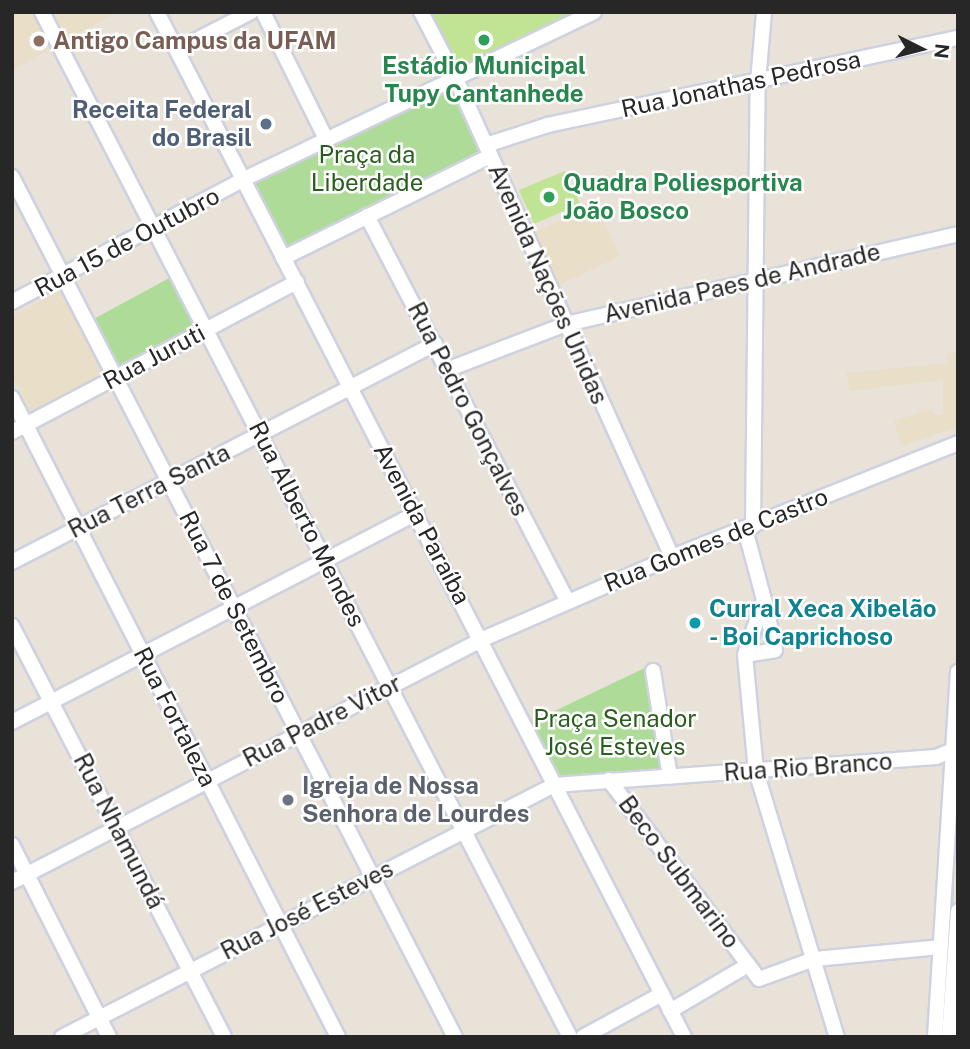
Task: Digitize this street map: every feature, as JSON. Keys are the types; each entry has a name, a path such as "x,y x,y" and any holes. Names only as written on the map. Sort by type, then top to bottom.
{"street":[{"name":"Rua Alberto Mendes","path":"42,12 570,1037"},
{"name":"Avenida Paraíba","path":"157,12 482,639 684,1037"},
{"path":"177,50 251,12"},
{"path":"263,12 326,139"},
{"name":"Avenida Nações Unidas","path":"421,12 455,77 672,557"},
{"name":"Rua 15 de Outubro","path":"12,302 242,180 594,12"},
{"path":"745,655 775,650 749,527 758,82 764,12"},
{"name":"Rua Jonathas Pedrosa","path":"283,258 368,216 488,150 548,125 958,38"},
{"name":"Rua 7 de Setembro","path":"12,177 455,1037"},
{"name":"Rua Pedro Gonçalves","path":"368,216 567,601"},
{"name":"Avenida Paes de Andrade","path":"449,369 566,324 958,234"},
{"name":"Rua Juruti","path":"12,432 297,282"},
{"name":"Rua Terra Santa","path":"12,562 435,344"},
{"name":"Rua Fortaleza","path":"12,398 338,1037"},
{"name":"Rua Gomes de Castro","path":"482,639 672,557 956,446"},
{"path":"12,722 417,513"},
{"path":"764,600 745,655 756,771 837,1037"},
{"name":"Rua Nhamundá","path":"12,626 224,1037"},
{"name":"Rua Padre Vitor","path":"12,881 482,639"},
{"path":"653,671 670,777"},
{"path":"949,1037 949,978 940,947 955,755 958,672"},
{"name":"Rua Rio Branco","path":"554,785 955,755"},
{"name":"Beco Submarino","path":"609,780 748,965"},
{"name":"Rua José Esteves","path":"62,1037 554,785"},
{"path":"12,845 109,1037"},
{"path":"935,1037 949,978 958,911"},
{"path":"670,1011 748,965 763,980 814,959 940,947"},
{"path":"583,1037 662,994"}],"shaded area":[{"name":"Antigo Campus da UFAM","path":"12,12 118,12 12,70"},
{"path":"596,204 620,256 553,288 528,235"},
{"path":"60,291 105,376 33,416 12,375 12,316"},
{"path":"947,353 958,353 958,427 901,446 894,421 932,409 936,415 943,414 943,380 850,391 846,373 947,363"}],"green space":[{"name":"Estádio Municipal Tupy Cantanhede","path":"430,12 582,12 461,69"},
{"name":"Praça da Liberdade","path":"450,87 483,155 285,251 252,183"},
{"name":"Quadra Poliesportiva João Bosco","path":"565,171 580,204 534,224 519,190"},
{"path":"173,276 200,329 116,373 90,321"},
{"name":"Praça Senador José Esteves","path":"651,665 670,774 555,785 525,725"},
{"path":"958,769 951,965 942,966"}],"place":[{"name":"Estádio Municipal Tupy Cantanhede","path":"484,40"},
{"name":"Antigo Campus da UFAM","path":"39,41"},
{"name":"Receita Federal do Brasil","path":"266,124"},
{"name":"Quadra Poliesportiva João Bosco","path":"549,197"},
{"name":"Curral Xeca Xibelão - Boi Caprichoso","path":"695,623"},
{"name":"Igreja de Nossa Senhora de Lourdes","path":"288,800"}]}
